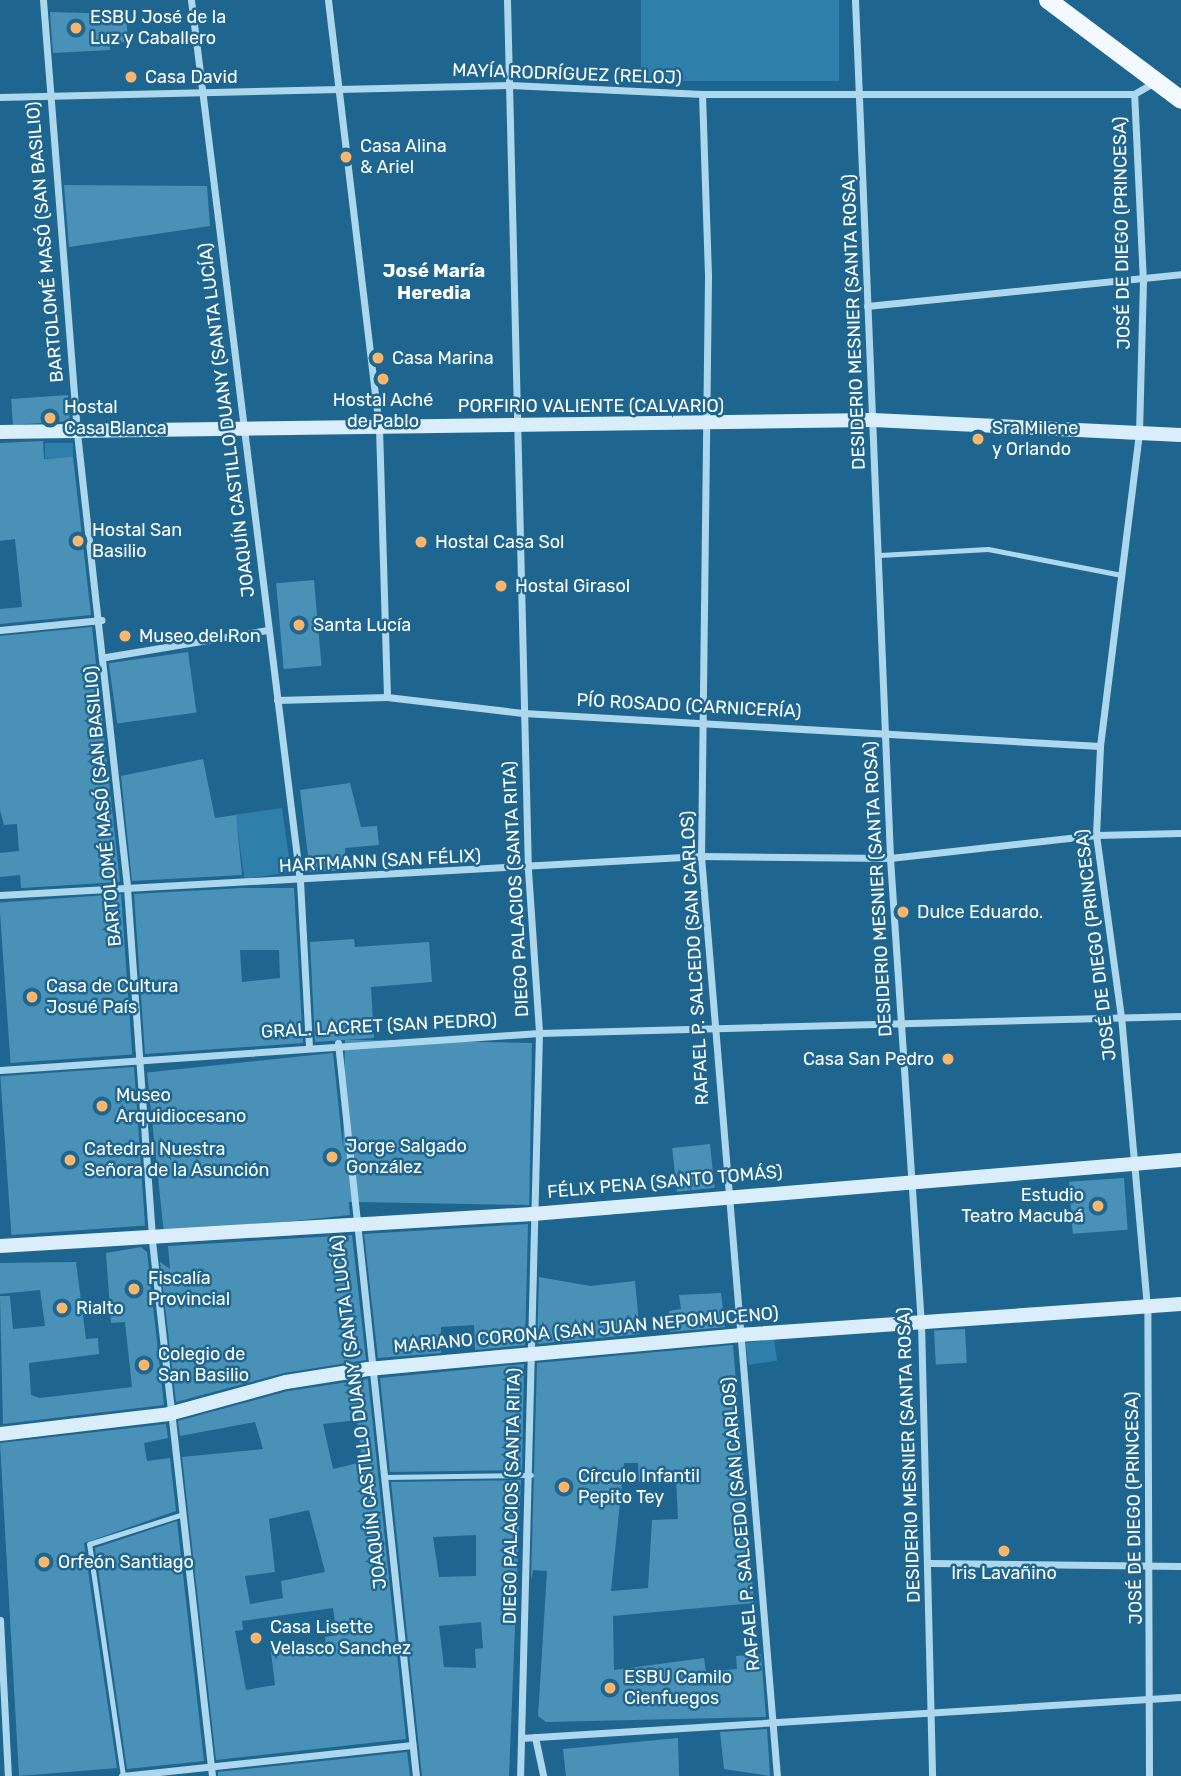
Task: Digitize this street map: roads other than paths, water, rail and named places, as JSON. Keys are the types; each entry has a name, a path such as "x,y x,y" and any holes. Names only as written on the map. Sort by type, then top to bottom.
{"main road":[{"path":"1048,0 1181,100"}],"street":[{"name":"BARTOLOMÉ MASÓ (SAN BASILIO)","path":"43,0 48,96 76,433 102,620 127,888 152,1241 180,1516 212,1776"},
{"name":"JOAQUÍN CASTILLO DUANY (SANTA LUCÍA)","path":"191,0 300,881 309,1045"},
{"path":"328,0 379,427 387,697"},
{"name":"DIEGO PALACIOS (SANTA RITA)","path":"507,0 519,426 523,713 528,870 539,1033 530,1352 531,1475 520,1776"},
{"name":"DESIDERIO MESNIER (SANTA ROSA)","path":"855,0 863,94 867,306 880,555 890,858 921,1322 929,1563 932,1776"},
{"name":"JOSÉ DE DIEGO (PRINCESA)","path":"1149,1776 1151,1568 1147,1307 1121,1017 1096,835 1100,746 1139,433 1143,282 1134,94 1156,82"},
{"name":"MAYÍA RODRÍGUEZ (RELOJ)","path":"0,97 204,96 510,85 702,94 1134,94"},
{"name":"RAFAEL P. SALCEDO (SAN CARLOS)","path":"702,94 707,424 701,856 712,1032 729,1195 778,1776"},
{"path":"867,306 1143,282 1181,274"},
{"name":"PORFIRIO VALIENTE (CALVARIO)","path":"0,432 873,420 1181,435"},
{"path":"0,630 102,620"},
{"path":"106,657 267,630"},
{"name":"PÍO ROSADO (CARNICERÍA)","path":"277,700 387,697 523,713 703,720 886,736 1100,746"},
{"name":"HARTMANN (SAN FÉLIX)","path":"0,895 528,870 701,856 890,858 1096,835 1181,833"},
{"name":"GRAL. LACRET (SAN PEDRO)","path":"0,1070 338,1043 539,1033 712,1032 1181,1016"},
{"name":"JOAQUÍN CASTILLO DUANY (SANTA LUCÍA)","path":"338,1043 368,1369 384,1477 416,1776"},
{"name":"FÉLIX PENA (SANTO TOMÁS)","path":"0,1246 152,1241 533,1214 910,1179 1181,1160"},
{"name":"MARIANO CORONA (SAN JUAN NEPOMUCENO)","path":"0,1434 169,1414 286,1382 368,1369 530,1352 739,1335 1181,1304"},
{"path":"929,1563 1151,1568 1181,1566"},
{"path":"0,1620 8,1776"},
{"path":"521,1738 774,1720 1150,1703 1181,1697"},
{"path":"536,1737 543,1776"},
{"path":"123,1776 210,1762 412,1745"}],"lane":[{"path":"880,555 988,549 1122,575"},
{"path":"384,1477 531,1475"},
{"path":"123,1776 89,1544 180,1516"}],"place":[{"name":"ESBU José de la Luz y Caballero","path":"76,28"},
{"name":"Casa David","path":"131,77"},
{"name":"Casa Alina & Ariel","path":"346,157"},
{"name":"Casa Marina","path":"378,358"},
{"name":"Hostal Aché de Pablo","path":"383,379"},
{"name":"Hostal Casa Blanca","path":"50,418"},
{"name":"Sra Milene y Orlando","path":"978,439"},
{"name":"Hostal San Basilio","path":"78,541"},
{"name":"Hostal Casa Sol","path":"421,542"},
{"name":"Hostal Girasol","path":"501,586"},
{"name":"Santa Lucía","path":"299,625"},
{"name":"Museo del Ron","path":"125,636"},
{"name":"Dulce Eduardo.","path":"903,912"},
{"name":"Casa de Cultura Josué País","path":"32,997"},
{"name":"Casa San Pedro","path":"948,1059"},
{"name":"Museo Arquidiocesano","path":"102,1106"},
{"name":"Jorge Salgado González","path":"332,1157"},
{"name":"Catedral Nuestra Señora de la Asunción","path":"70,1160"},
{"name":"Estudio Teatro Macubá","path":"1098,1206"},
{"name":"Fiscalía Provincial","path":"134,1289"},
{"name":"Rialto","path":"62,1308"},
{"name":"Colegio de San Basilio","path":"144,1365"},
{"name":"Círculo Infantil Pepito Tey","path":"564,1487"},
{"name":"Iris Lavañino","path":"1004,1551"},
{"name":"Orfeón Santiago","path":"44,1562"},
{"name":"Casa Lisette Velasco Sanchez","path":"256,1638"},
{"name":"ESBU Camilo Cienfuegos","path":"610,1688"}],"district":[{"name":"José María Heredia","path":"434,282"}]}
